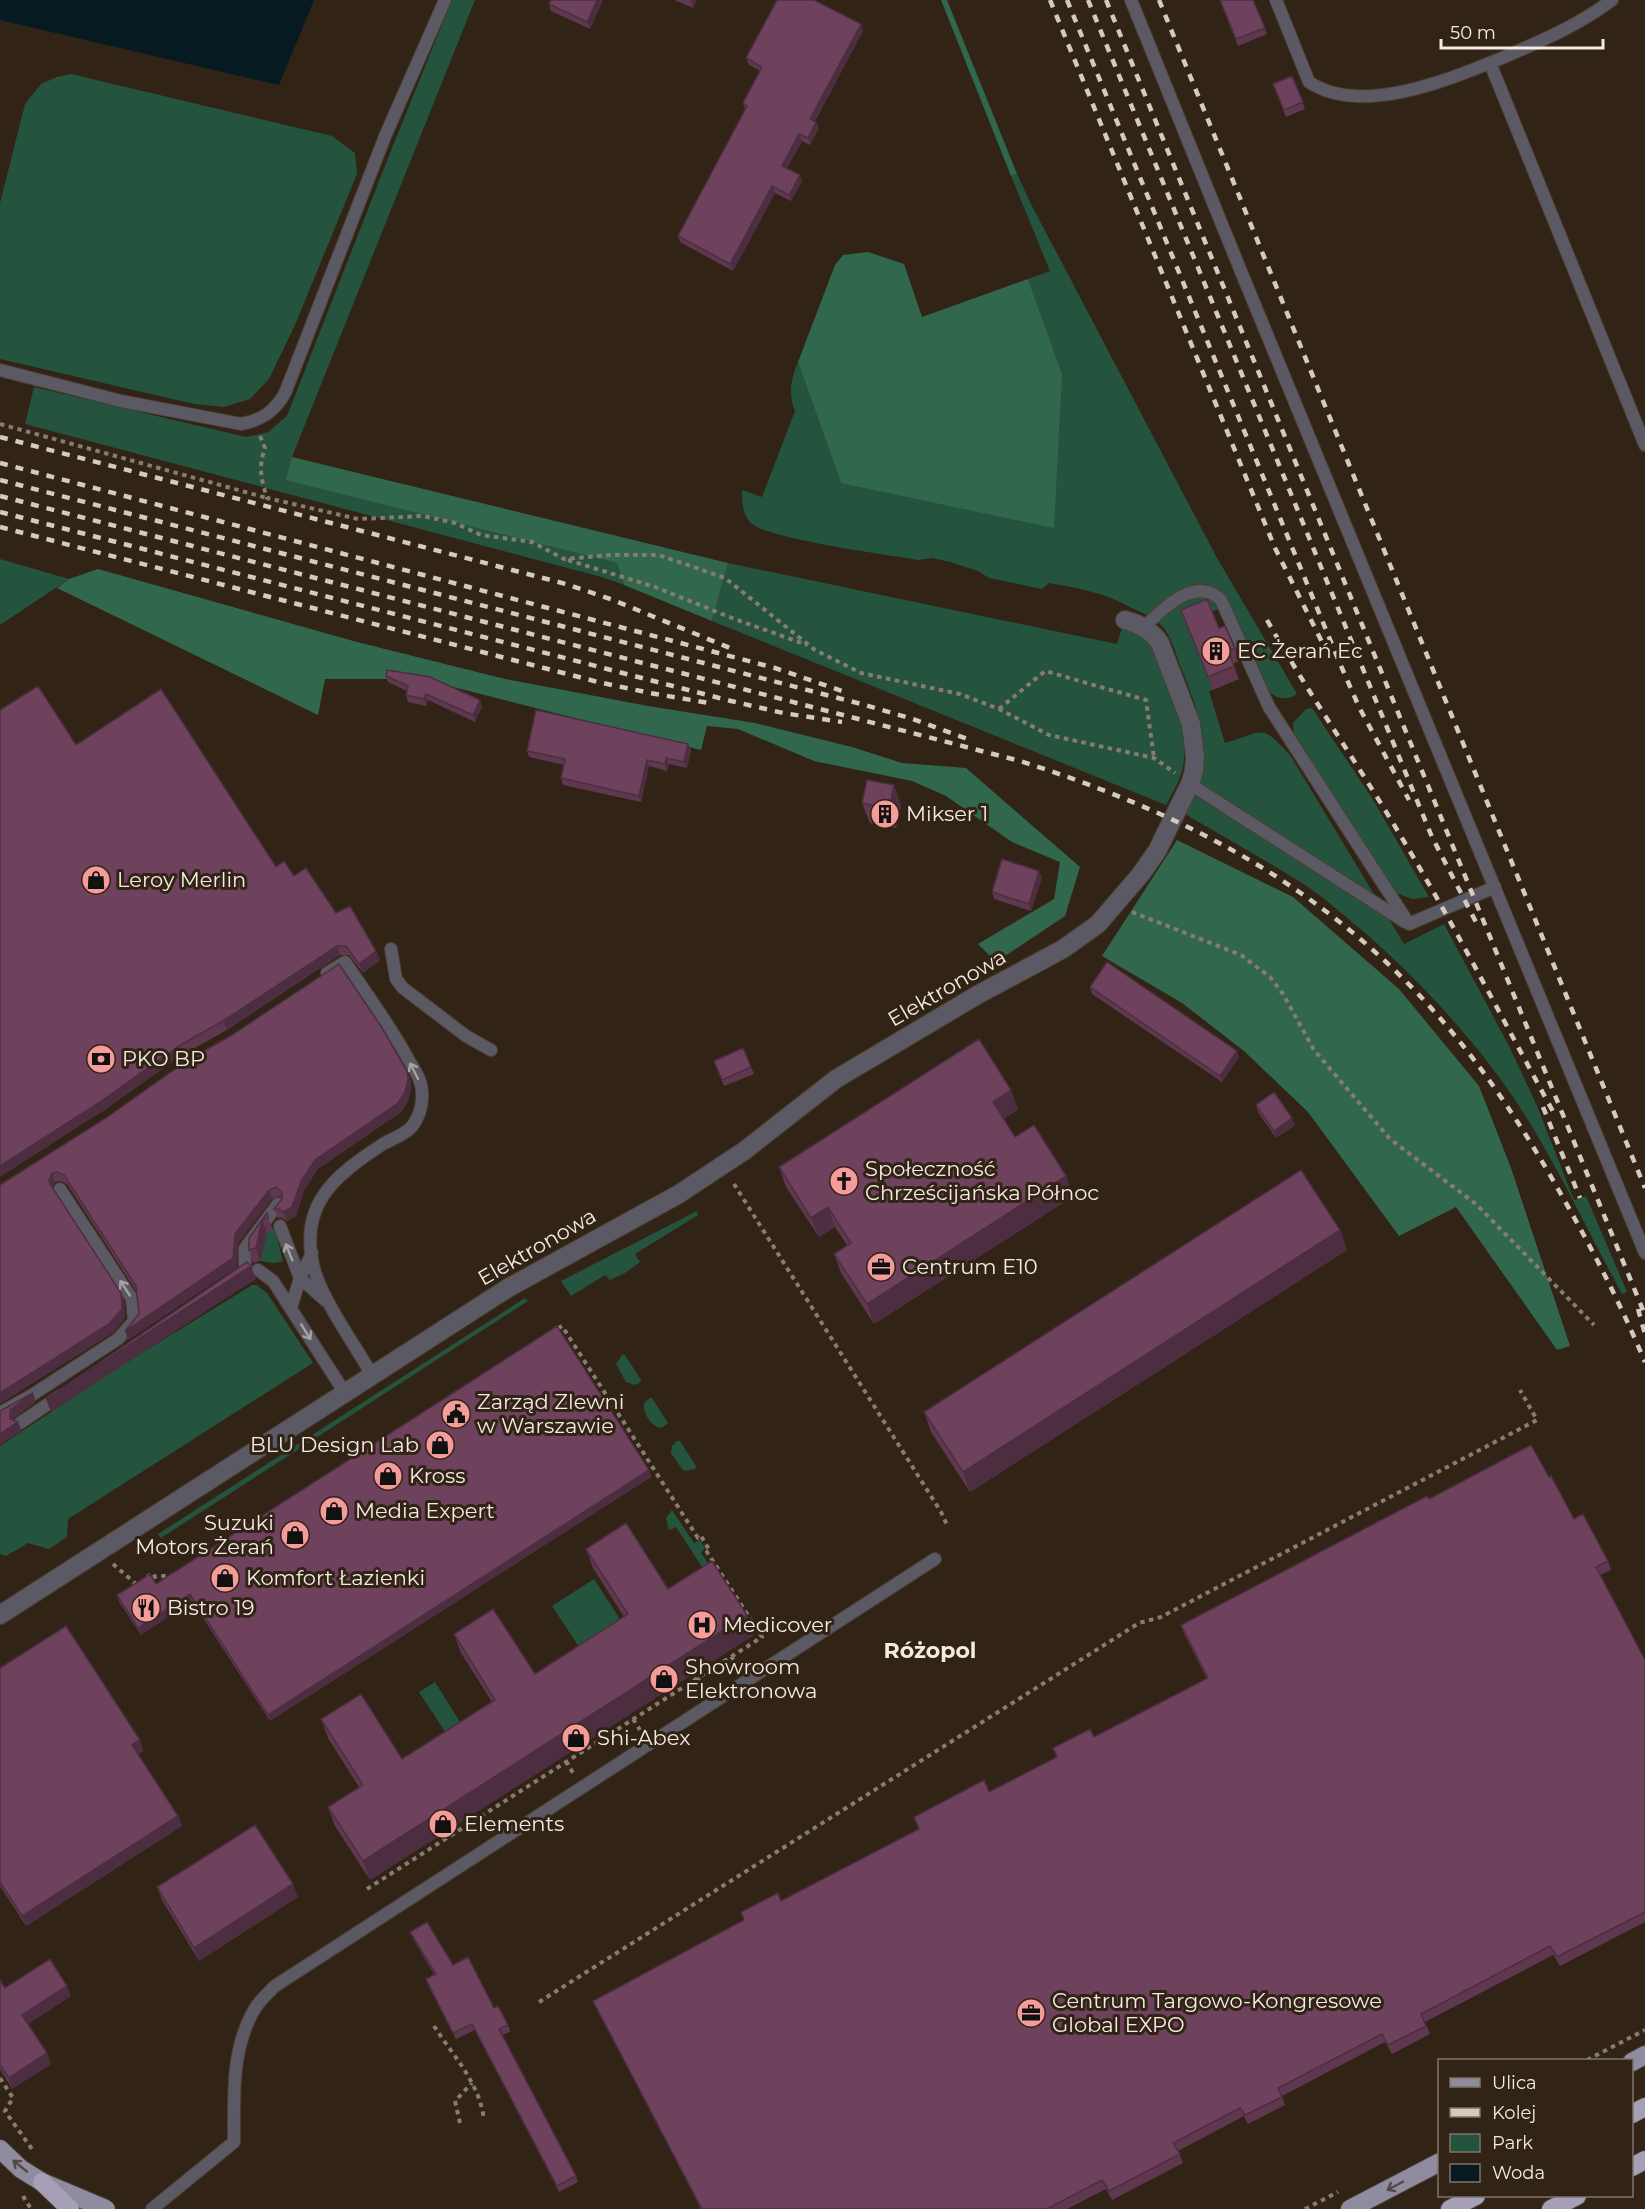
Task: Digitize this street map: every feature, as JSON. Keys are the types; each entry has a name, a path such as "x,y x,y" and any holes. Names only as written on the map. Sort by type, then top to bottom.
{"highway":[{"path":"42,2182 70,2209"},
{"path":"1450,2209 1474,2197"},
{"path":"1551,2209 1575,2197"}],"main road":[{"path":"0,2149 21,2169 42,2182 106,2209"},
{"path":"1350,2209 1438,2163"}],"street":[{"path":"1125,620 1144,627"},
{"name":"Elektronowa","path":"0,1615 508,1288 679,1194 744,1151 836,1079 979,994 1063,949 1098,924 1141,874 1157,850 1190,784 1196,757 1188,712 1160,643 1144,627"}],"lane":[{"path":"0,370 121,401 241,424 254,422 272,411 285,393 386,134 445,0"},
{"path":"1131,0 1645,1253"},
{"path":"1276,0 1308,82 1329,92 1356,96 1384,95 1431,85 1490,63 1561,32 1612,0"},
{"path":"1490,63 1645,445"},
{"path":"1144,627 1170,603 1191,593 1214,594 1221,600 1269,707 1409,924"},
{"path":"1190,784 1409,924"},
{"path":"1409,924 1495,887"},
{"path":"391,949 396,979 403,988 466,1036 491,1050"},
{"path":"316,981 345,962 402,1047 418,1078 422,1096 420,1109 413,1126 354,1163 333,1180 321,1197 311,1235 316,1273 372,1375"},
{"path":"0,1413 118,1339 134,1321 132,1299 60,1189"},
{"path":"229,1281 244,1271 245,1248 278,1204"},
{"path":"280,1226 300,1278 332,1305"},
{"path":"291,1308 300,1278 312,1253"},
{"path":"258,1270 273,1281 345,1393"},
{"path":"20,1423 67,1391"},
{"path":"152,2209 234,2142 235,2078 242,2036 255,2008 275,1986 935,1559"}],"path":[{"path":"254,422 265,448 260,462 261,478 267,498"},
{"path":"0,424 267,498 358,519 423,516 455,523 481,535 532,542 564,559 655,587 809,646 861,673 960,694 999,709 1049,735 1154,758 1190,784"},
{"path":"564,559 611,555 659,555 714,574 725,578 809,646"},
{"path":"999,709 1045,671 1146,700 1154,758"},
{"path":"1115,905 1241,955 1270,977 1283,994 1314,1050 1390,1139 1476,1204 1594,1325"},
{"path":"734,1184 935,1502 948,1527"},
{"path":"367,1889 762,1637 707,1552 710,1551 701,1536 698,1538 562,1326 552,1332"},
{"path":"538,2002 1139,1623 1161,1617 1537,1420 1520,1390"},
{"path":"117,1568 134,1585 153,1573 155,1577 174,1574"},
{"path":"731,1656 738,1667"},
{"path":"698,1677 705,1688"},
{"path":"633,1719 640,1730"},
{"path":"566,1761 573,1773"},
{"path":"434,2026 472,2083 483,2106 484,2120"},
{"path":"1591,2059 1645,2030"},
{"path":"0,2078 13,2098 5,2111 34,2152 38,2162"},
{"path":"460,2123 455,2101 472,2083"},
{"path":"23,2196 31,2209"}],"green space":[{"path":"452,0 475,0 292,457 287,480 617,563 624,585 605,578 25,424 34,387 246,437 268,432 287,416"},
{"path":"941,0 947,0 1017,174 1011,176"},
{"path":"71,74 332,136 355,153 357,174 295,325 269,379 250,399 224,407 194,404 0,359 0,203 25,104 41,84"},
{"path":"1017,174 1217,558 1297,694 1283,698 1276,697 1270,692 1227,599 1219,602 1218,609 1186,623 1213,690 1209,691 1225,743 1261,732 1273,738 1290,755 1404,944 1444,924 1510,1048 1537,1106 1574,1200 1586,1196 1627,1292 1622,1294 1549,1156 1516,1102 1484,1057 1435,1000 1381,947 1318,894 1185,814 1201,775 1203,740 1195,704 1164,628 1149,616 1119,601 1090,591 1049,583 1042,589 989,578 978,571 932,558 918,560 802,540 760,528 750,522 745,515 742,490 762,497 795,411 791,386 798,362 841,483 1062,374 1028,279 1050,271 1011,176"},
{"path":"868,252 904,264 922,317 1028,279 1062,374 1054,528 841,483 798,362 835,265 843,255"},
{"path":"292,457 728,563 712,621 624,585 617,563 286,480"},
{"path":"0,559 69,579 0,625"},
{"path":"728,563 1117,644 1122,628 1139,634 1147,640 1153,650 1181,724 1184,758 1182,771 1175,788 1166,805 712,621"},
{"path":"98,569 357,642 505,679 648,706 755,723 852,747 902,763 966,768 1080,867 1065,916 996,962 978,944 1054,899 1060,862 1012,842 946,796 912,781 814,761 738,729 707,726 701,750 422,679 325,679 318,715 57,588 69,579"},
{"path":"1312,708 1372,798 1429,897 1412,899 1394,892 1294,737 1293,723 1306,709"},
{"path":"1177,840 1293,897 1399,989 1479,1086 1511,1168 1570,1346 1557,1350 1456,1207 1399,1236 1308,1112 1244,1051 1182,1003 1102,956"},
{"path":"697,1211 698,1215 635,1254 640,1262 625,1273 610,1280 605,1275 571,1296 561,1281"},
{"path":"275,1228 283,1262 260,1261 267,1233"},
{"path":"252,1285 257,1285 267,1293 313,1363 68,1519 67,1537 49,1549 28,1543 6,1556 0,1554 0,1446 111,1372"},
{"path":"525,1298 528,1301 161,1538 158,1534"},
{"path":"622,1355 625,1355 641,1382 635,1385 626,1382 616,1364"},
{"path":"650,1398 668,1423 662,1428 651,1422 646,1415 644,1403"},
{"path":"680,1441 696,1466 695,1469 685,1471 682,1469 671,1453 672,1446"},
{"path":"672,1510 694,1543 700,1540 705,1548 701,1553 714,1572 708,1576 676,1527 669,1530 666,1518"},
{"path":"594,1579 625,1627 583,1653 552,1606"},
{"path":"435,1682 465,1730 450,1739 419,1692"}],"water":[{"path":"0,0 314,0 279,85 0,20"}],"building":[{"path":"551,0 597,0 587,22 549,4"},
{"path":"777,0 814,0 861,24 810,119 816,122 808,138 799,134 782,166 800,175 789,195 772,186 730,264 678,236 747,106 743,103 762,67 746,58"},
{"path":"1220,0 1253,0 1265,28 1236,39"},
{"path":"1292,76 1303,102 1284,110 1273,84"},
{"name":"EC Żerań Ec","path":"1207,599 1219,628 1225,626 1235,648 1228,651 1234,666 1208,677 1181,610"},
{"path":"387,670 430,677 480,700 473,715 426,694 424,699 406,695 408,686 386,676"},
{"path":"38,686 76,745 161,689 276,867 284,861 294,876 306,868 336,913 350,906 376,951 359,964 346,946 337,946 223,1021 179,1046 97,1104 0,1166 0,710"},
{"path":"536,710 688,744 684,762 666,758 665,764 647,760 639,796 561,778 565,759 527,751"},
{"path":"867,780 894,785 889,809 862,803"},
{"path":"1002,859 1039,871 1029,904 992,892"},
{"path":"1107,962 1237,1051 1220,1076 1090,987"},
{"path":"339,964 382,1028 407,1071 408,1080 405,1092 398,1103 315,1160 301,1181 292,1207 283,1212 274,1209 282,1199 282,1192 276,1187 269,1190 235,1234 233,1258 125,1331 139,1314 136,1286 64,1175 57,1172 52,1173 50,1184 121,1293 122,1309 109,1324 0,1393 0,1185 106,1118 188,1060 232,1035"},
{"path":"979,1039 1011,1090 993,1102 1015,1137 1034,1125 1066,1176 867,1304 834,1254 851,1243 828,1207 811,1218 779,1167"},
{"path":"743,1048 751,1067 722,1080 714,1061"},
{"path":"1274,1092 1292,1118 1274,1131 1256,1105"},
{"path":"1301,1170 1340,1230 963,1472 924,1412"},
{"path":"267,1213 268,1217 262,1220 256,1248 249,1250 249,1238"},
{"path":"247,1262 251,1266 46,1399"},
{"path":"557,1326 649,1470 268,1715 190,1594 138,1628 117,1595 150,1574 156,1584"},
{"path":"33,1393 10,1410 10,1419 18,1422 0,1434 0,1411"},
{"path":"1531,1445 1574,1519 1583,1514 1608,1561 1596,1567 1645,1660 1645,1912 1557,1957 1550,1946 1421,2014 1426,2026 1388,2045 1382,2034 1278,2088 1282,2097 1245,2115 1240,2108 1173,2143 1180,2154 1109,2191 1102,2180 1047,2209 702,2209 593,2001 744,1920 741,1912 778,1893 781,1901 919,1829 914,1817 984,1780 989,1792 1057,1757 1053,1748 1090,1729 1094,1737 1208,1678 1181,1625 1427,1496 1429,1499"},
{"path":"626,1523 668,1589 712,1561 747,1615 363,1861 328,1807 363,1785 321,1719 361,1694 402,1759 495,1700 454,1634 493,1609 535,1674 628,1614 586,1549"},
{"path":"66,1626 140,1740 132,1745 178,1816 22,1916 0,1882 0,1668"},
{"path":"255,1825 293,1884 194,1948 157,1887"},
{"path":"427,1922 453,1965 468,1957 494,2008 498,2006 508,2025 499,2029 576,2176 557,2186 472,2024 453,2033 426,1979 436,1974 410,1932"},
{"path":"50,1959 67,1986 22,2015 47,2053 9,2078 0,2065 0,1980 5,1988"}],"railway":[{"path":"1050,0 1275,548 1323,644"},
{"path":"1067,0 1338,659 1359,707 1409,800"},
{"path":"1088,0 1432,837 1478,926"},
{"path":"1106,0 1645,1315"},
{"path":"1159,0 1645,1188"},
{"path":"0,437 566,584 613,600 730,648"},
{"path":"0,463 775,668 848,693"},
{"path":"0,480 865,705 913,719 970,740"},
{"path":"0,496 1020,761 1122,798 1189,827 1283,881 1328,913 1370,947 1443,1021 1475,1061 1534,1149 1596,1257 1645,1362"},
{"path":"0,512 731,701 783,713 842,722"},
{"path":"0,527 598,682 709,703"},
{"path":"1267,620 1420,868 1556,1117"},
{"path":"1543,1107 1580,1198"},
{"path":"1638,1309 1645,1334"}],"place":[{"name":"EC Żerań Ec","path":"1216,651"},
{"name":"Mikser 1","path":"885,814"},
{"name":"Leroy Merlin","path":"96,880"},
{"name":"PKO BP","path":"101,1059"},
{"name":"Społeczność Chrześcijańska Północ","path":"844,1181"},
{"name":"Centrum E10","path":"881,1267"},
{"name":"Zarząd Zlewni w Warszawie","path":"456,1414"},
{"name":"BLU Design Lab","path":"440,1445"},
{"name":"Kross","path":"388,1476"},
{"name":"Media Expert","path":"334,1511"},
{"name":"Suzuki Motors Żerań","path":"295,1535"},
{"name":"Komfort Łazienki","path":"225,1578"},
{"name":"Bistro 19","path":"146,1608"},
{"name":"Medicover","path":"702,1625"},
{"name":"Showroom Elektronowa","path":"664,1679"},
{"name":"Shi-Abex","path":"576,1738"},
{"name":"Elements","path":"443,1824"},
{"name":"Centrum Targowo-Kongresowe Global EXPO","path":"1031,2013"}],"district":[{"name":"Różopol","path":"930,1650"}]}
